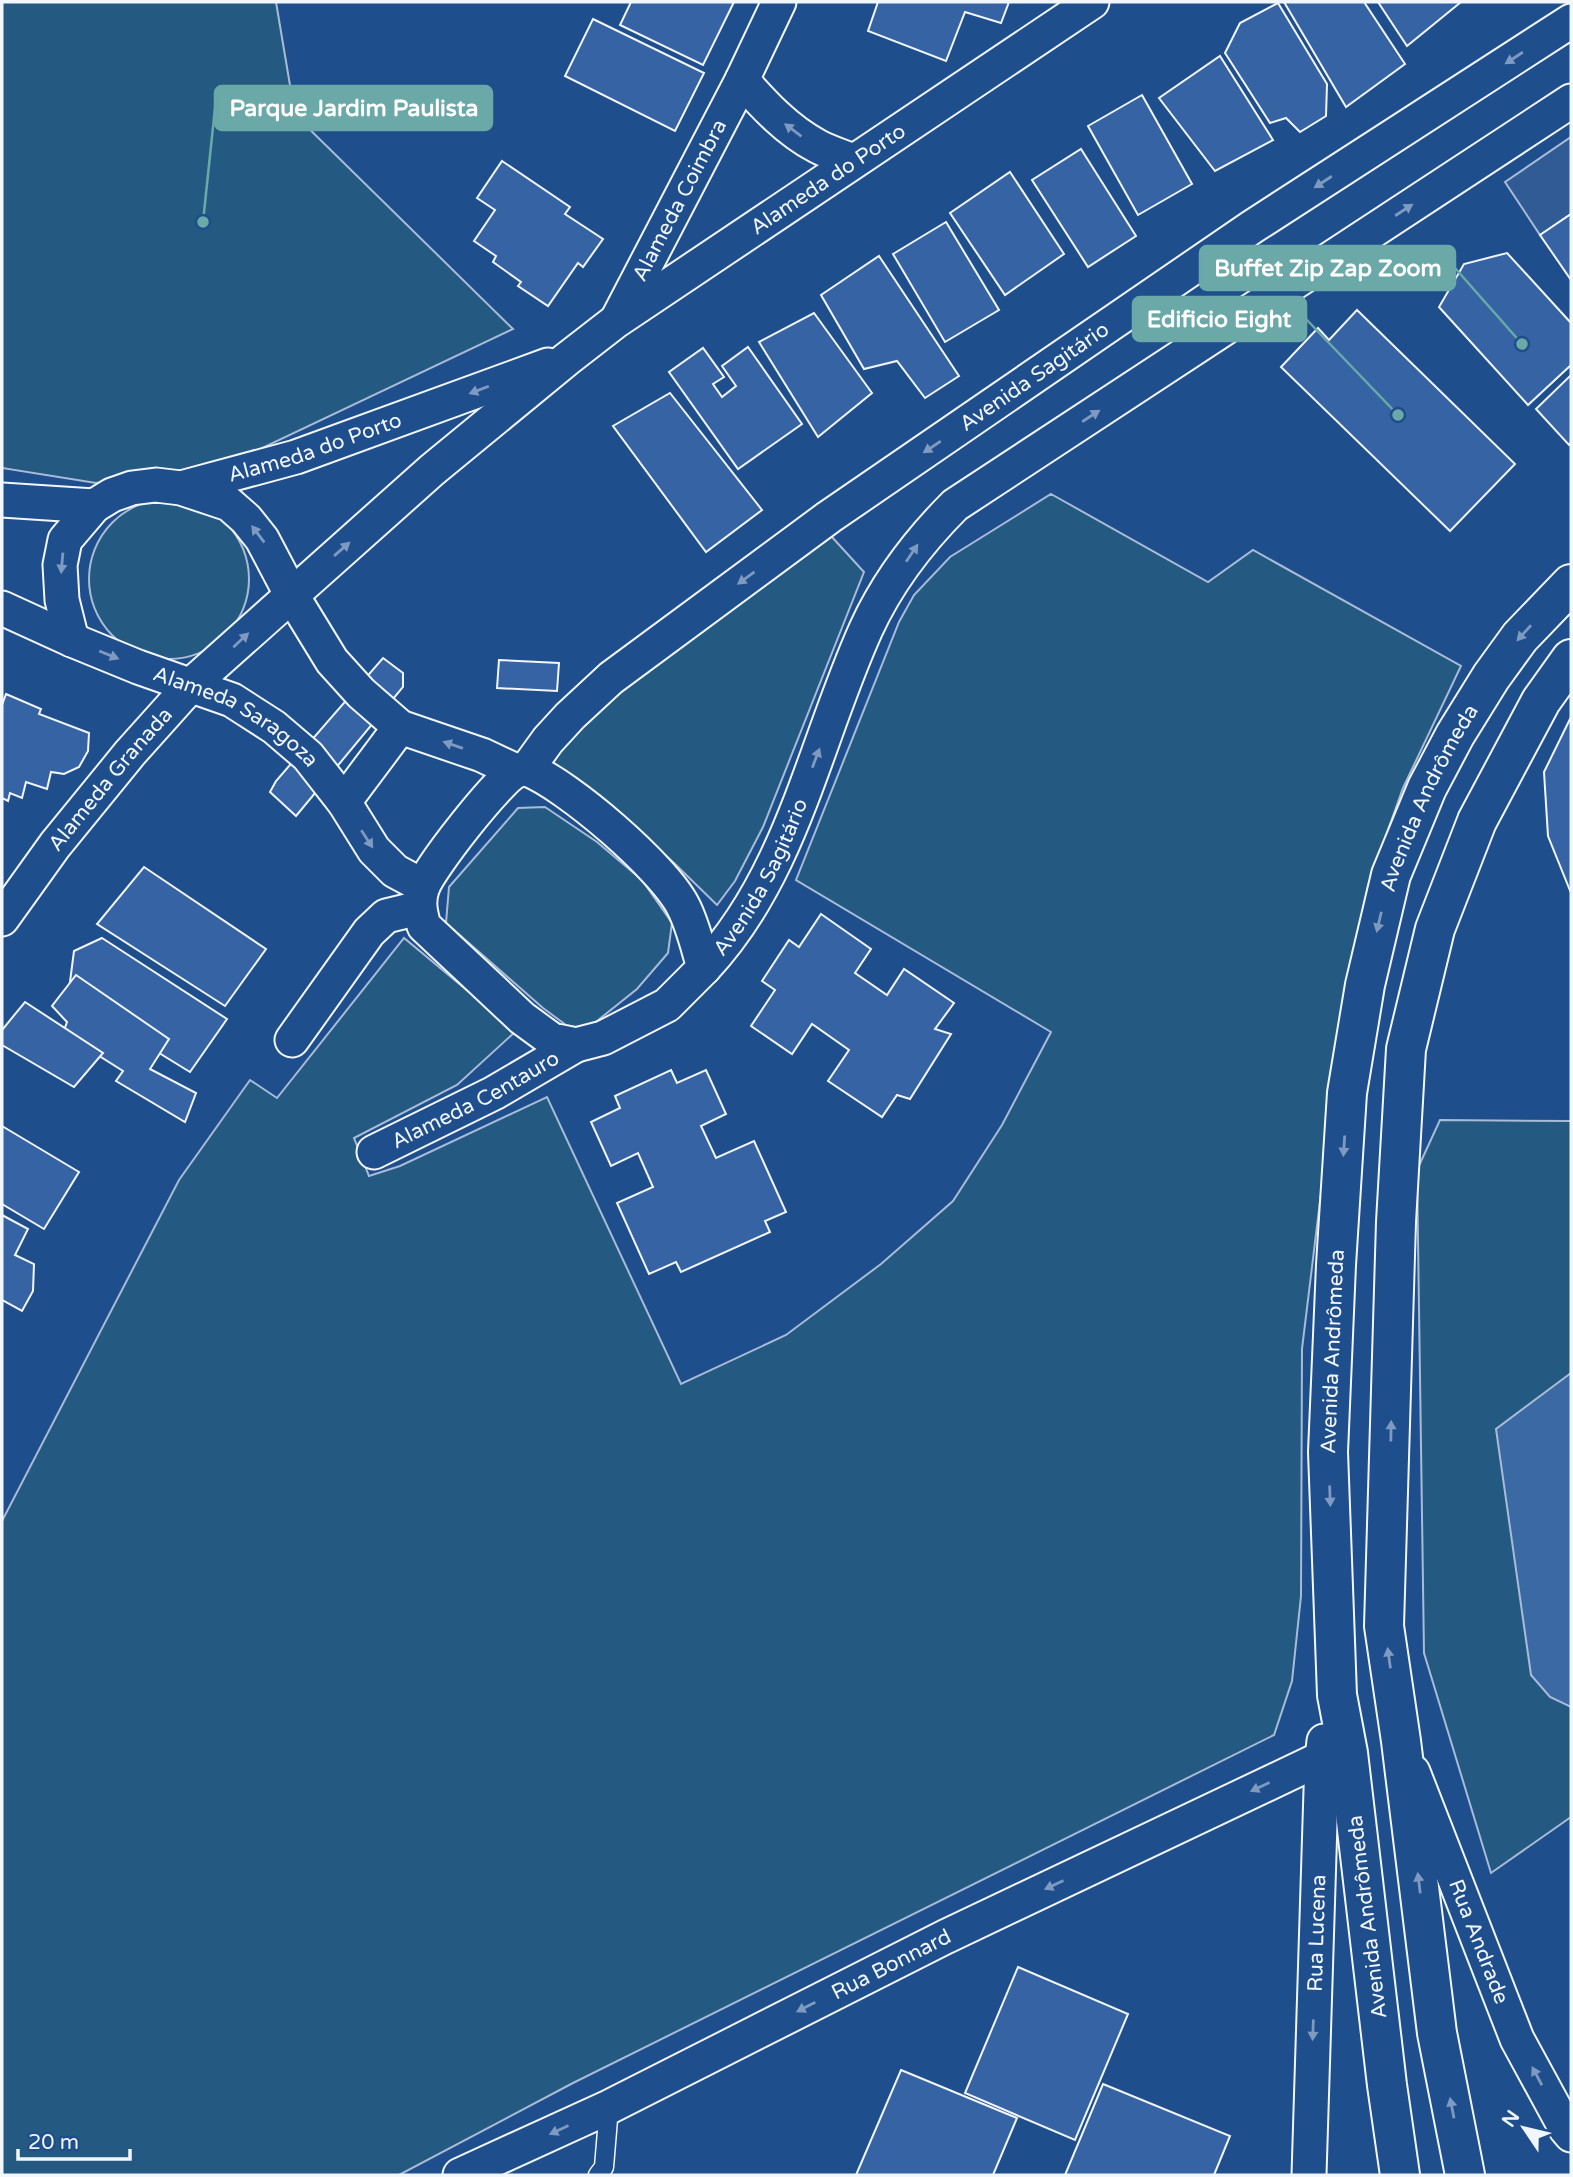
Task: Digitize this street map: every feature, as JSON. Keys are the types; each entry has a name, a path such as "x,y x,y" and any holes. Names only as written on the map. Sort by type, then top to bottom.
{"main road":[{"name":"Avenida Andrômeda","path":"1401,2175 1387,2085 1348,1753 1337,1695 1328,1452 1347,1093 1365,985 1391,874 1427,788 1455,735 1520,637 1571,584"},
{"path":"1465,2175 1437,2034 1384,1626 1395,1222 1406,1049 1435,929 1478,821 1541,701 1571,659"}],"street":[{"name":"Alameda Coimbra","path":"616,321 742,80 779,2"},
{"name":"Alameda do Porto","path":"291,594 432,470 616,321 1092,2"},
{"name":"Avenida Sagitário","path":"421,897 439,859 482,804 522,770 570,716 611,678 830,517 1252,227 1571,21"},
{"path":"742,80 767,108 791,129 818,147 853,161"},
{"name":"Avenida Sagitário","path":"576,1045 603,1038 667,1005 721,949 754,904 784,843 866,628 894,580 931,529 955,505 1571,101"},
{"name":"Alameda do Porto","path":"181,488 296,457 520,373 567,359"},
{"path":"72,640 62,600 60,565 65,541 94,506 112,495 132,488 156,485 181,488 229,504 262,539 291,594 332,661 361,693 400,727 543,775 597,815 666,881 683,906 704,968"},
{"path":"2,500 94,506"},
{"name":"Alameda Granada","path":"2,919 55,845 130,753 191,685 291,594"},
{"name":"Alameda Saragoza","path":"2,608 138,667 232,700 274,727 308,756 344,802 374,850 421,897"},
{"path":"344,802 400,727"},
{"path":"292,1040 369,932 386,916 421,897 424,926 522,1017 552,1040 576,1045"},
{"name":"Alameda Centauro","path":"374,1152 494,1093 576,1045"},
{"name":"Rua Lucena","path":"1309,2175 1322,1758 1337,1695"},
{"name":"Rua Andrade","path":"1401,1741 1517,2039 1571,2135"},
{"name":"Rua Bonnard","path":"460,2175 609,2107 945,1937 1322,1758"}],"lane":[{"path":"598,2175 604,2167 609,2107"}],"shaded area":[{"path":"2,2 276,2 295,115 513,329 199,478 127,479 96,483 2,468"},
{"path":"1571,137 1571,214 1540,235 1505,182"},
{"path":"1051,494 1208,582 1253,550 1461,666 1403,788 1368,886 1345,996 1302,1349 1301,1596 1292,1681 1274,1735 573,2083 399,2175 2,2175 2,1521 179,1180 250,1080 277,1098 404,938 516,1031 457,1085 354,1138 369,1176 400,1166 547,1097 681,1384 786,1335 881,1264 953,1201 1002,1125 1051,1032 796,880 899,622 914,595 950,557"},
{"path":"169,499 200,505 226,522 243,548 249,579 243,610 226,636 200,653 169,659 138,653 112,636 95,610 89,579 95,548 112,522 138,505"},
{"path":"831,536 864,572 763,827 735,881 717,905 621,816 542,762 584,712"},
{"path":"545,807 597,842 642,880 672,923 668,953 637,989 587,1029 566,1025 543,1008 446,923 449,887 518,808"},
{"path":"1440,1120 1571,1121 1571,1817 1491,1873 1424,1653 1417,1170"},
{"path":"1571,1373 1571,1707 1550,1697 1531,1675 1496,1429"}],"building":[{"path":"631,2 734,2 703,65 620,25"},
{"path":"878,2 1009,2 1001,23 965,12 946,61 868,31"},
{"path":"1284,2 1364,2 1405,64 1346,107"},
{"path":"1378,2 1461,2 1407,46"},
{"path":"1278,3 1327,84 1326,116 1300,132 1286,118 1270,123 1225,53 1240,23"},
{"path":"593,19 704,73 675,131 565,76"},
{"path":"1220,56 1273,140 1215,171 1159,98"},
{"path":"1142,95 1192,184 1138,215 1088,126"},
{"path":"1081,149 1136,236 1088,267 1032,180"},
{"path":"502,161 570,207 565,214 603,239 583,267 578,263 548,306 518,286 521,282 493,262 496,256 474,241 495,210 477,198"},
{"path":"1010,172 1064,254 1005,295 950,213"},
{"path":"1571,214 1571,280 1540,235"},
{"path":"946,222 999,310 945,342 893,254"},
{"path":"1507,253 1571,323 1571,365 1528,405 1439,307 1464,264"},
{"path":"879,256 959,376 925,398 897,361 864,369 821,295"},
{"path":"1357,310 1515,464 1450,531 1281,367 1318,328 1329,340"},
{"path":"814,313 872,393 818,437 759,342"},
{"path":"748,347 802,424 738,469 669,372 703,348 724,377 713,384 722,397 736,386 722,366"},
{"path":"1571,375 1571,442 1569,445 1536,409"},
{"path":"670,393 762,510 706,552 613,426"},
{"path":"383,658 403,673 403,687 296,816 270,792 276,781"},
{"path":"499,660 559,663 557,691 497,688"},
{"path":"6,694 41,709 39,714 89,733 88,751 79,767 64,774 51,772 47,789 26,782 22,798 10,793 8,801 2,798 2,705"},
{"path":"1571,717 1571,893 1548,836 1544,772"},
{"path":"144,867 266,949 225,1006 97,924"},
{"path":"821,914 871,949 855,973 887,995 904,969 954,1003 935,1029 951,1034 910,1099 897,1095 882,1117 828,1081 849,1050 812,1024 792,1054 751,1026 775,990 762,981 789,940 799,947"},
{"path":"102,938 227,1019 190,1072 68,997 74,951"},
{"path":"76,975 169,1039 150,1069 196,1093 185,1122 116,1081 123,1071 63,1033 67,1022 52,1006"},
{"path":"25,1002 103,1053 74,1087 2,1045 2,1030"},
{"path":"671,1070 677,1083 706,1070 726,1114 701,1126 716,1158 754,1141 786,1212 765,1221 770,1232 681,1272 676,1262 649,1274 617,1203 653,1187 638,1153 611,1166 591,1122 620,1108 615,1096"},
{"path":"2,1126 79,1172 44,1229 2,1204"},
{"path":"2,1215 28,1229 15,1255 34,1264 33,1291 22,1311 2,1300"},
{"path":"1018,1967 1128,2014 1075,2140 965,2093"},
{"path":"901,2070 1017,2118 993,2175 856,2175"},
{"path":"1103,2084 1230,2136 1214,2175 1065,2175"}],"place":[{"name":"Parque Jardim Paulista","path":"203,222"},
{"name":"Buffet Zip Zap Zoom","path":"1522,344"},
{"name":"Edificio Eight","path":"1398,415"}]}
